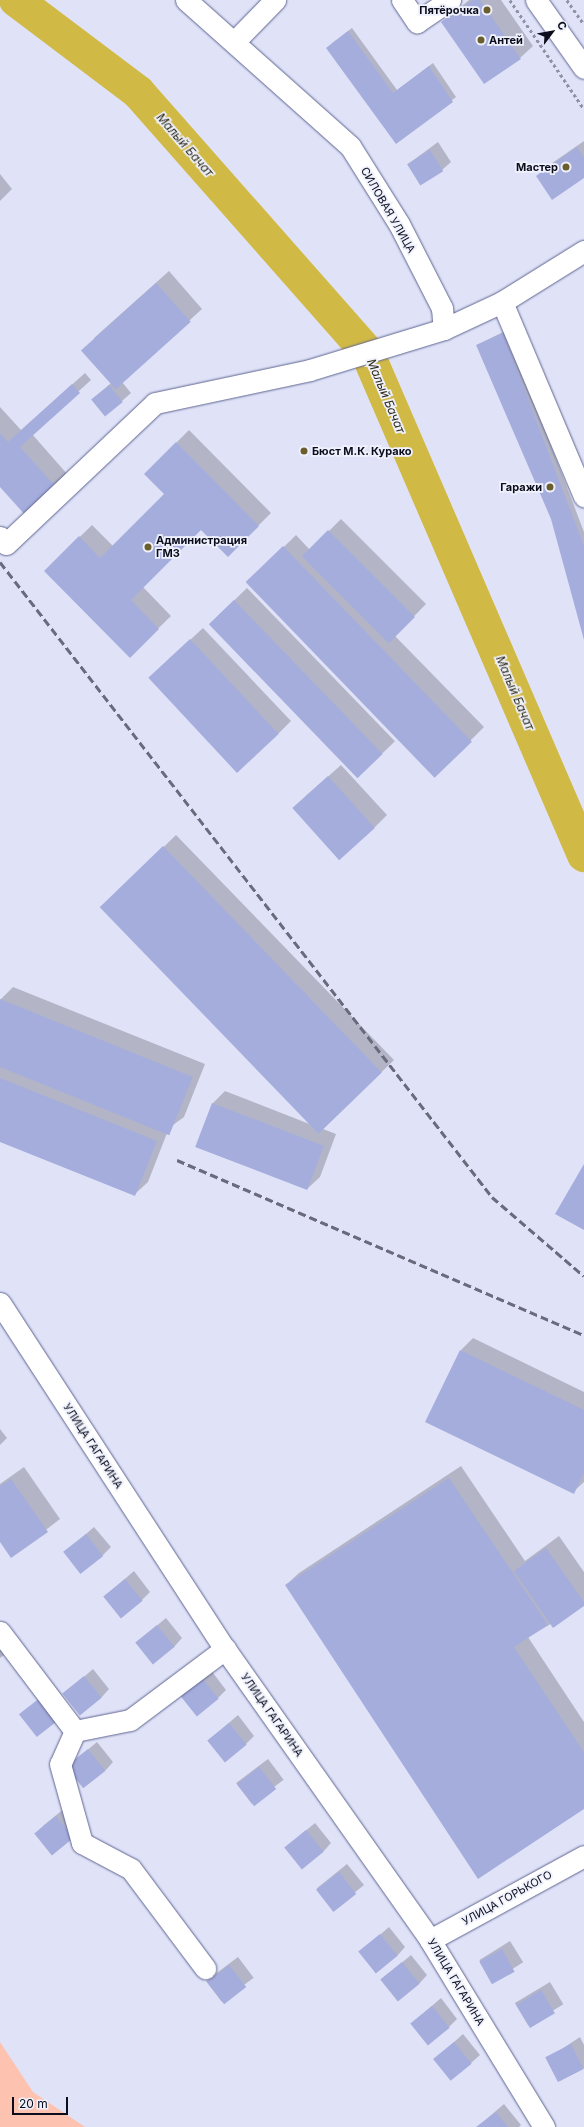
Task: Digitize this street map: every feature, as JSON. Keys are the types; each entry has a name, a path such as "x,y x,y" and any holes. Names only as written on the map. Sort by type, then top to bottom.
{"street":[{"name":"СИЛОВАЯ УЛИЦА","path":"186,0 350,146 403,231 442,308 444,330"},
{"path":"234,42 275,0"},
{"path":"402,0 417,22 450,0"},
{"path":"536,0 583,64"},
{"path":"2,544 155,403 310,370 444,330 502,302 584,251"},
{"path":"502,302 584,496"},
{"name":"УЛИЦА ГАГАРИНА","path":"0,1304 225,1649 430,1940 544,2127"},
{"path":"0,1632 75,1731"},
{"path":"75,1731 130,1720 225,1649"},
{"path":"75,1731 60,1764 82,1844 131,1869 205,1968"},
{"name":"УЛИЦА ГОРЬКОГО","path":"430,1940 584,1856"}],"path":[{"path":"510,0 584,109"},
{"path":"567,0 584,24"}],"shaded area":[{"path":"0,2042 33,2092 85,2127 0,2127"}],"building":[{"name":"Антей","path":"473,0 480,0 521,59 484,84 441,22"},
{"path":"348,31 393,93 429,66 453,102 396,144 326,48"},
{"name":"Мастер","path":"577,147 584,158 584,178 552,200 536,176"},
{"path":"430,150 443,171 420,186 407,164"},
{"path":"156,283 191,322 116,389 81,351"},
{"name":"Гаражи","path":"503,333 584,546 584,640 551,519 476,345"},
{"path":"72,384 80,393 20,447 57,488 26,516 0,487 0,433 8,442"},
{"path":"109,385 123,402 105,417 91,399"},
{"name":"Администрация ГМЗ","path":"176,442 259,526 228,557 201,530 131,600 159,629 130,658 44,571 79,536 100,558 164,494 144,474"},
{"path":"328,530 415,617 389,643 302,556"},
{"path":"283,546 472,742 435,778 246,582"},
{"path":"234,600 383,754 357,778 209,624"},
{"path":"190,639 279,734 237,773 148,678"},
{"path":"328,776 375,828 339,860 292,808"},
{"path":"163,846 382,1073 319,1134 100,907"},
{"path":"0,999 193,1077 169,1135 0,1067"},
{"path":"0,1078 157,1141 135,1196 0,1142"},
{"path":"212,1103 324,1146 307,1190 195,1147"},
{"path":"584,1164 584,1230 555,1214"},
{"path":"460,1350 584,1410 584,1472 574,1494 425,1422"},
{"path":"449,1478 548,1625 514,1647 584,1752 584,1809 478,1879 285,1585"},
{"path":"11,1479 48,1532 11,1558 0,1542 0,1486"},
{"path":"86,1534 103,1556 80,1574 63,1552"},
{"path":"546,1548 584,1602 584,1606 553,1628 514,1571"},
{"path":"125,1579 143,1601 121,1618 103,1597"},
{"path":"157,1625 175,1647 153,1664 135,1643"},
{"path":"84,1676 102,1698 80,1715 62,1694"},
{"path":"201,1677 219,1699 197,1716 179,1695"},
{"path":"41,1697 59,1720 37,1737 19,1714"},
{"path":"229,1723 247,1745 225,1762 207,1741"},
{"path":"88,1749 105,1771 83,1788 66,1766"},
{"path":"259,1767 276,1789 254,1806 237,1784"},
{"path":"56,1816 74,1838 52,1855 34,1834"},
{"path":"306,1830 324,1852 302,1869 284,1848"},
{"path":"339,1872 356,1894 333,1912 316,1890"},
{"path":"380,1934 398,1956 376,1973 358,1952"},
{"path":"502,1949 515,1972 492,1984 479,1962"},
{"path":"402,1962 420,1984 398,2001 380,1980"},
{"path":"229,1965 246,1987 224,2004 207,1982"},
{"path":"541,1990 555,2013 530,2028 516,2005"},
{"path":"432,2006 450,2028 428,2045 410,2024"},
{"path":"454,2042 472,2064 451,2081 433,2059"},
{"path":"571,2044 584,2069 558,2082 545,2057"},
{"path":"496,2112 508,2127 476,2127"}],"waterway":[{"name":"Малый Бачат","path":"16,0 138,92 367,352 584,855"}],"railway":[{"path":"0,562 492,1197 584,1276"},
{"path":"177,1160 584,1335"}],"place":[{"name":"Пятёрочка","path":"487,10"},
{"name":"Антей","path":"481,40"},
{"name":"Мастер","path":"566,167"},
{"name":"Бюст М.К. Курако","path":"304,451"},
{"name":"Гаражи","path":"550,487"},
{"name":"Администрация ГМЗ","path":"148,547"}]}
